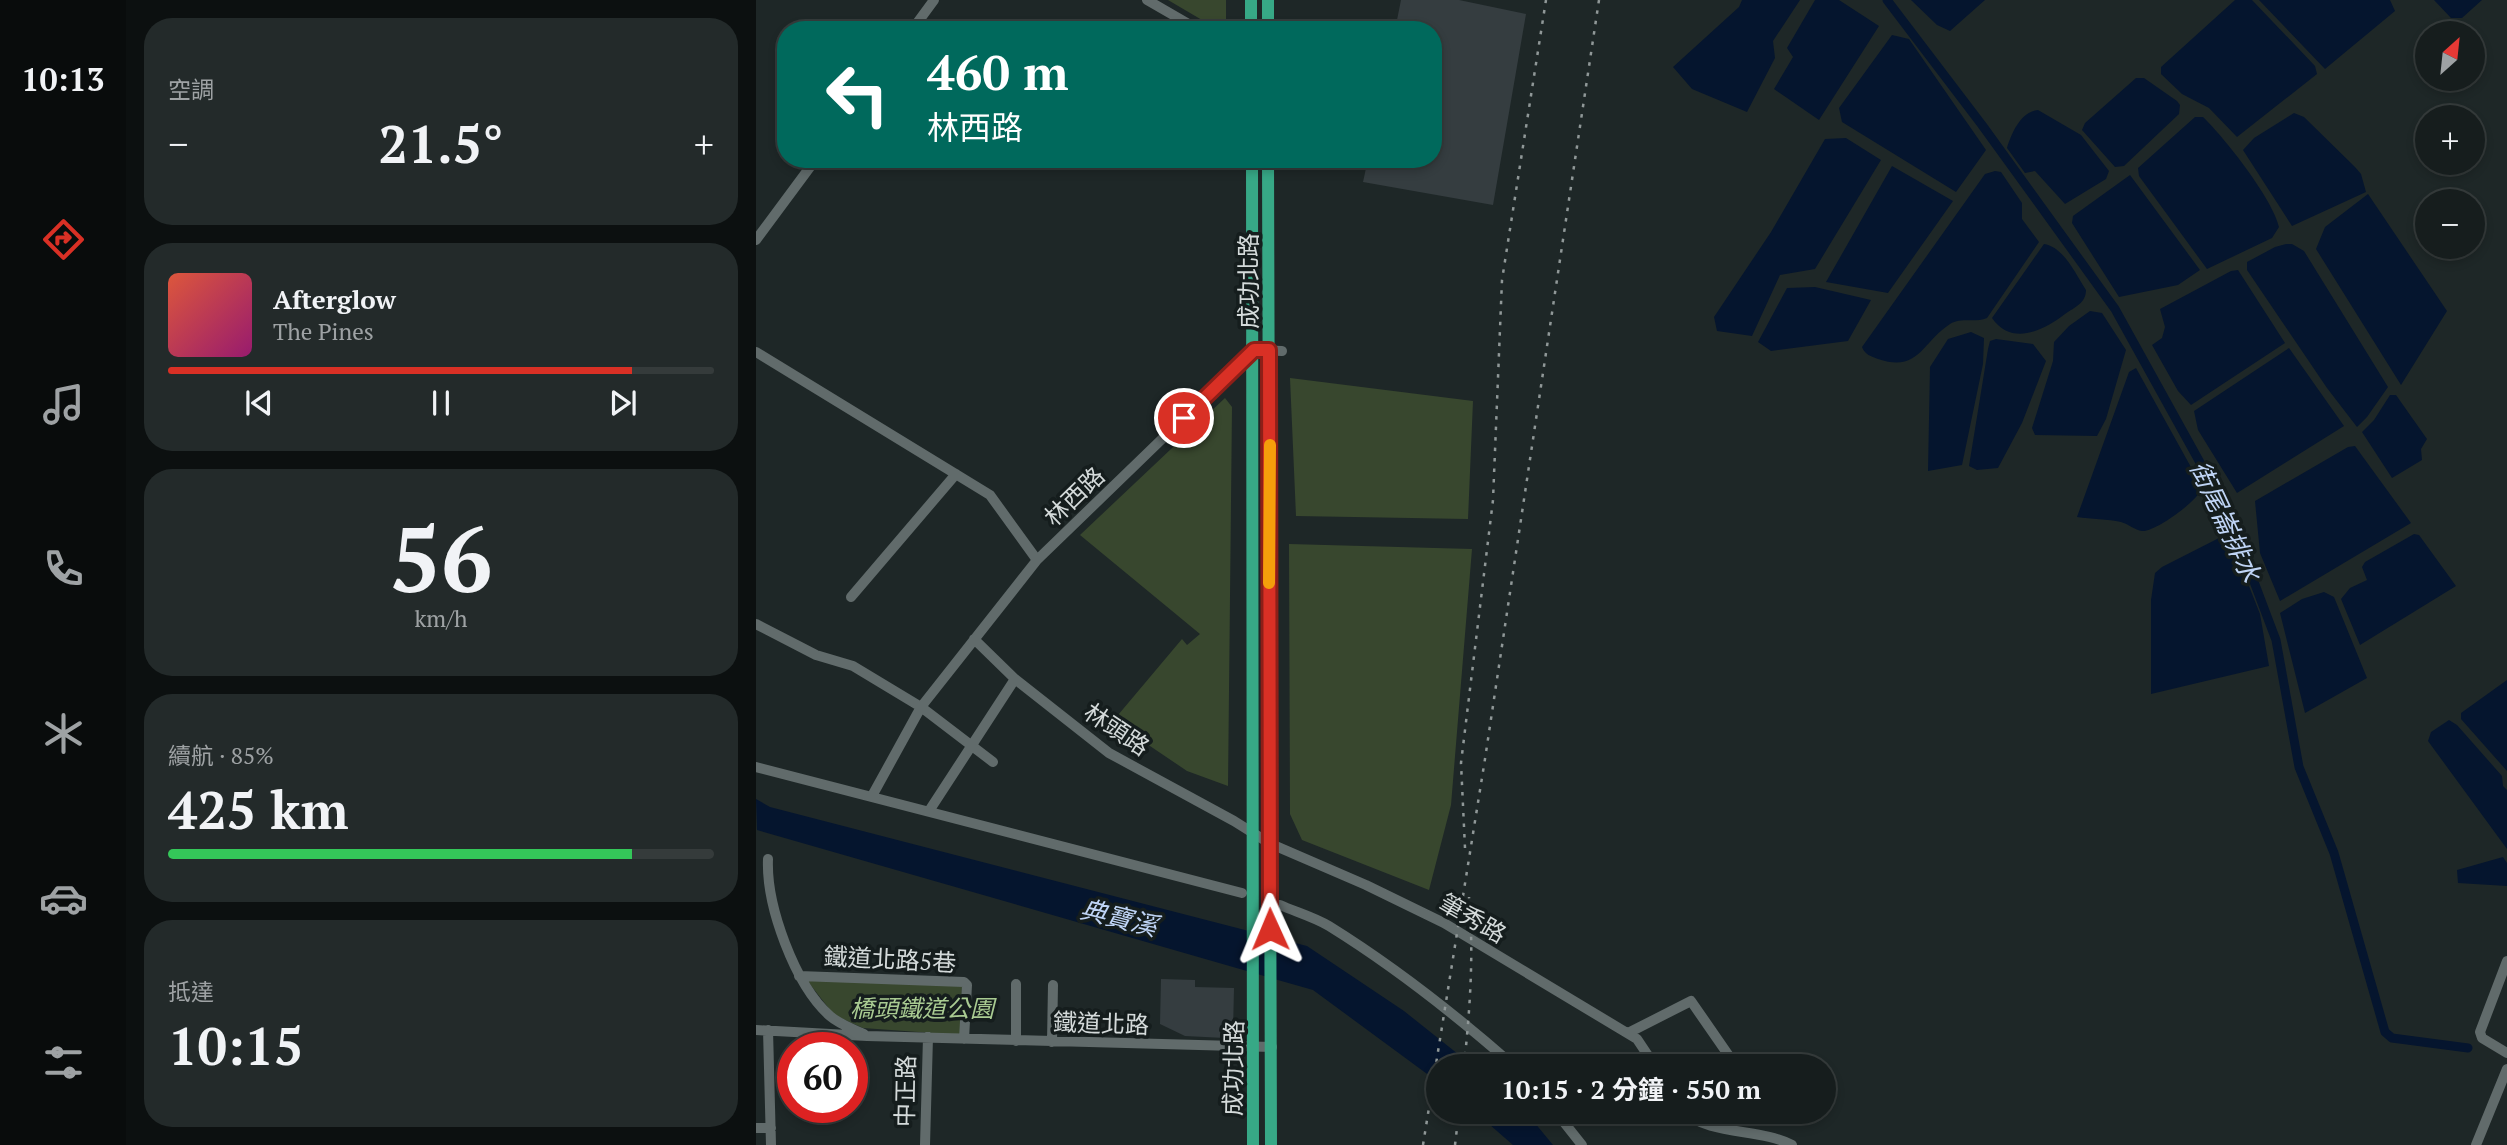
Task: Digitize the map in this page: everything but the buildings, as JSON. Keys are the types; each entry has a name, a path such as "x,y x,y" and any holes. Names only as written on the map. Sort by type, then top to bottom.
{"main road":[{"path":"1251,0 1251,21"},
{"path":"1268,0 1268,21"},
{"name":"成功北路","path":"1252,168 1255,991 1253,1145"},
{"name":"成功北路","path":"1268,168 1276,350 1269,844 1275,906 1271,995 1272,1145"}],"street":[{"path":"919,21 934,0"},
{"path":"1147,0 1183,21"},
{"path":"756,240 809,168"},
{"path":"1254,350 1276,350"},
{"name":"林西路","path":"872,796 921,707 1037,560 1254,350"},
{"path":"756,352 990,495 1037,560"},
{"path":"851,597 956,474"},
{"path":"756,624 816,655 853,666 921,707 993,762"},
{"name":"林頭路","path":"974,639 1015,679 1109,753 1253,832"},
{"path":"929,811 1015,679"},
{"path":"756,767 1242,893"},
{"name":"筆秀路","path":"1253,832 1269,844 1366,885 1444,923 1628,1033 1637,1039 1647,1054"},
{"path":"768,859 772,893 782,931 799,976 815,1000 832,1018 859,1032"},
{"path":"1275,906 1327,925 1420,988 1500,1054"},
{"path":"2507,961 2480,1032 2482,1038 2507,1053"},
{"name":"鐵道北路5巷","path":"799,976 964,982 967,985 964,1039"},
{"path":"1016,984 1016,1041"},
{"path":"1052,1042 1053,985"},
{"path":"1628,1033 1691,1001 1729,1054"},
{"name":"鐵道北路","path":"756,1030 801,1032"},
{"path":"768,1030 771,1145"},
{"name":"鐵道北路","path":"868,1036 1272,1047"},
{"name":"中正路","path":"925,1145 928,1037"},
{"path":"2476,1145 2507,1069"},
{"path":"1565,1124 1582,1145"},
{"path":"1704,1124 1766,1136 1792,1145"},
{"path":"756,1128 771,1128"}],"green space":[{"path":"1168,0 1226,0 1226,21 1204,21"},
{"path":"1290,378 1473,401 1468,519 1296,516"},
{"path":"1225,398 1232,407 1228,786 1187,771 1113,721 1182,639 1187,645 1200,634 1080,535"},
{"path":"1289,544 1472,549 1451,805 1429,890 1302,840 1290,814"},
{"name":"橋頭鐵道公園","path":"806,979 962,986 960,1035 863,1028 834,1015"}],"water":[{"path":"1742,0 1800,0 1773,41 1775,58 1747,112 1692,89 1673,67 1739,7"},
{"path":"1815,0 1839,0 1879,26 1819,120 1774,89 1793,57 1787,48"},
{"path":"1911,0 1985,0 1950,31 1937,25"},
{"path":"2235,0 2252,0 2315,66 2317,74 2237,137 2209,108 2182,94 2161,74 2161,67"},
{"path":"2259,0 2390,0 2395,11 2325,69"},
{"path":"2434,0 2482,0 2462,18 2451,18"},
{"path":"1892,35 1909,39 1986,150 1956,192 1842,122 1839,108"},
{"path":"2136,78 2144,78 2177,101 2180,105 2179,114 2124,166 2115,167 2082,130 2085,123"},
{"path":"2038,110 2081,135 2109,171 2106,179 2065,204 2035,171 2025,173 2007,148 2022,119"},
{"path":"2294,113 2304,117 2355,167 2361,174 2366,192 2292,226 2243,150 2254,138"},
{"path":"2195,117 2203,117 2235,153 2268,201 2279,227 2272,238 2207,269 2139,176 2138,168"},
{"path":"1846,138 1881,160 1815,269 1780,275 1752,336 1717,331 1714,317 1771,232 1825,139"},
{"path":"1892,166 1953,201 1888,293 1826,282"},
{"path":"2001,172 2022,203 2022,219 2039,242 1987,318 1950,324 1919,353 1903,362 1878,359 1867,354 1862,347 1985,174"},
{"path":"2130,175 2200,270 2178,285 2119,297 2072,223 2073,216"},
{"path":"2368,194 2447,311 2401,385 2316,249 2325,227"},
{"path":"2044,244 2058,250 2069,262 2086,290 2084,298 2076,307 2038,330 2018,334 2009,332 1992,318"},
{"path":"2286,244 2292,244 2304,251 2388,387 2357,427 2327,388 2247,270 2247,262"},
{"path":"2238,270 2285,343 2191,405 2178,391 2152,345 2162,338 2165,327 2160,309 2231,271"},
{"path":"1815,287 1871,300 1848,341 1771,351 1758,342 1787,288"},
{"path":"2090,311 2102,313 2126,350 2106,419 2097,436 2035,435 2032,428 2053,361 2054,342 2069,326"},
{"path":"1971,332 1984,338 1983,364 1962,465 1928,471 1930,367 1948,339"},
{"path":"1996,339 2033,344 2046,361 2022,423 1998,468 1977,470 1969,466 1988,349 1990,341"},
{"path":"2289,348 2344,426 2237,493 2198,430 2194,411"},
{"path":"2136,368 2202,487 2194,499 2176,514 2156,527 2142,531 2121,522 2077,517 2129,372"},
{"path":"2390,395 2396,395 2427,439 2421,449 2422,460 2392,478 2362,432 2374,420"},
{"path":"2355,446 2411,523 2280,601 2260,553 2255,501 2348,447"},
{"path":"2414,534 2419,535 2456,586 2360,645 2341,599 2350,588 2367,580 2362,567 2365,562"},
{"path":"2219,538 2234,548 2260,614 2269,666 2151,694 2151,600 2155,573"},
{"path":"2324,592 2334,597 2367,678 2305,713 2280,613 2302,599"},
{"path":"2507,680 2507,771 2461,719 2461,713"},
{"path":"2449,720 2457,725 2502,776 2503,786 2507,790 2507,849 2428,741 2431,732"},
{"name":"典寶溪","path":"756,799 770,807 1307,946 1404,1011 1458,1054 1426,1054 1426,1073 1313,990 757,830"},
{"path":"2503,857 2507,863 2507,886 2458,883 2457,870"},
{"path":"1489,1124 1536,1124 1553,1145 1513,1145"}],"waterway":[{"name":"街尾崙排水","path":"1887,0 1982,125 2115,309 2228,513 2276,640 2299,767 2334,853 2385,1032 2392,1038 2468,1048"}],"railway":[{"path":"1465,848 1461,763 1493,500 1502,280 1546,0"},
{"path":"1423,1145 1485,759 1599,0"},
{"path":"1465,1054 1471,982 1469,897"},
{"path":"1455,1145 1457,1124"}],"slow traffic":[{"path":"1269,583 1270,445"}],"route":[{"path":"1184,418 1254,350 1269,350 1270,929"}]}
